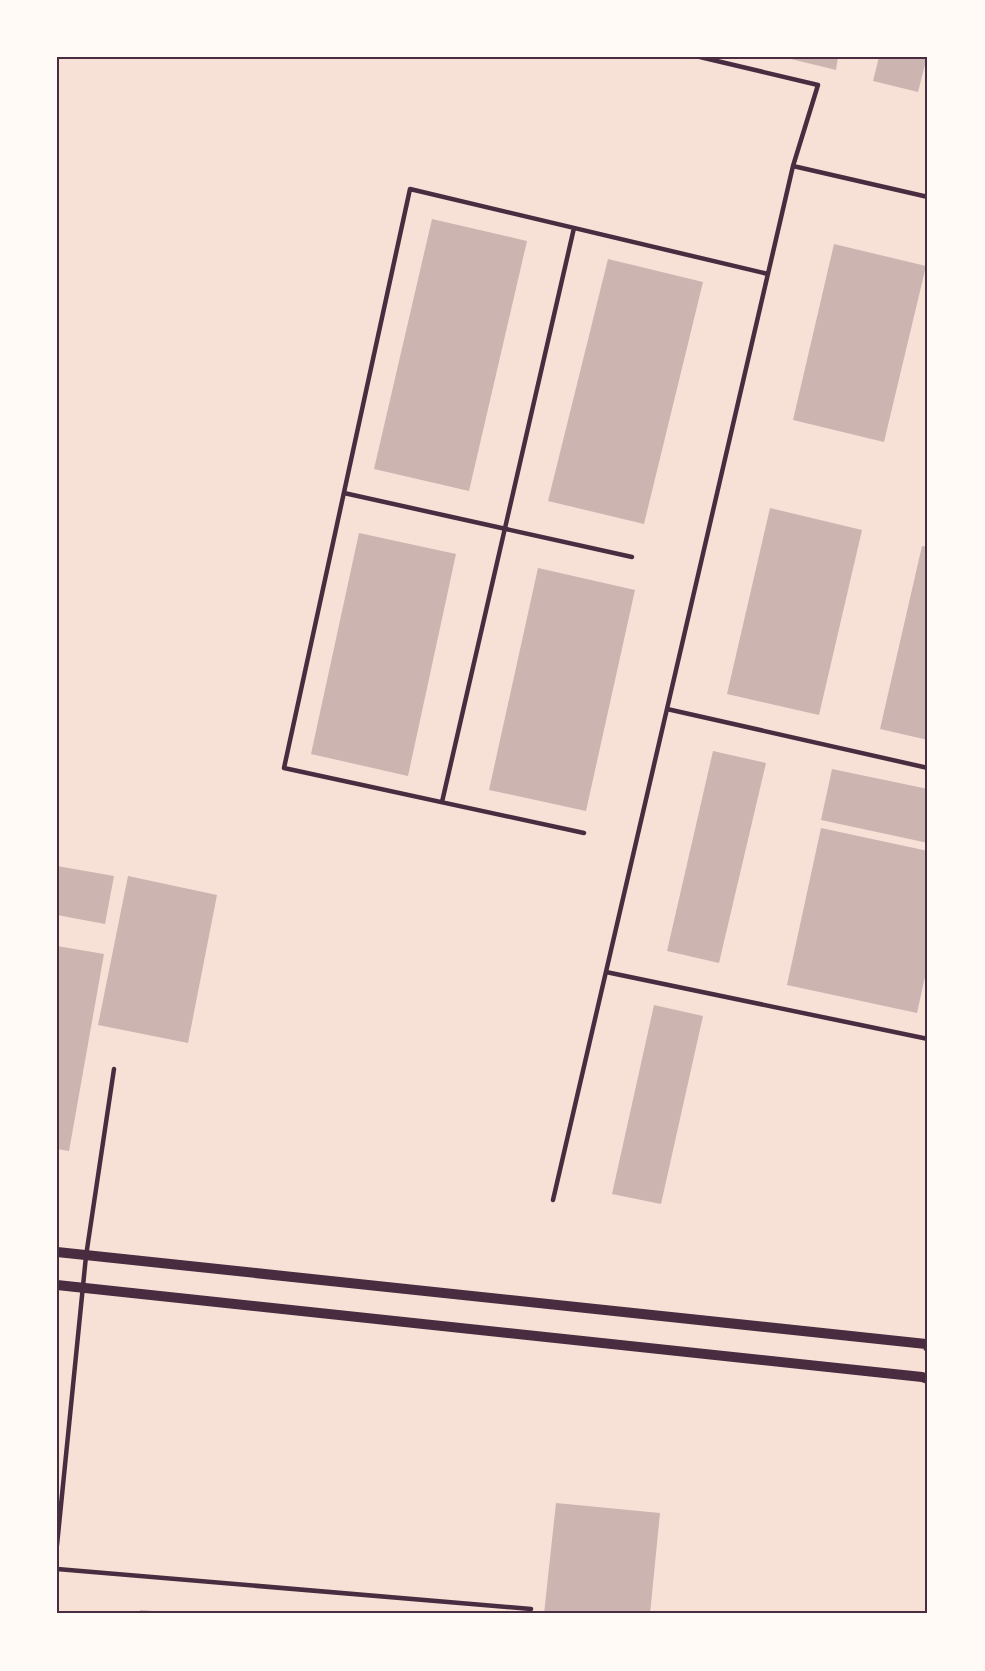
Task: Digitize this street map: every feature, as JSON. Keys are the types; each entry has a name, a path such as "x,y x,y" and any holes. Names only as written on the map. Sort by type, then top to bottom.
{"street":[{"path":"57,1252 926,1344 928,1347"},
{"path":"57,1285 928,1379"}],"lane":[{"path":"553,1200 793,166 818,85 700,57"},
{"path":"793,166 928,197"},
{"path":"584,833 284,768 410,189 768,274"},
{"path":"442,802 574,228"},
{"path":"344,493 632,557"},
{"path":"667,709 928,768"},
{"path":"606,972 928,1039"},
{"path":"57,1545 86,1256 114,1069"},
{"path":"57,1569 531,1610"}],"building":[{"path":"783,57 838,57 836,70"},
{"path":"879,57 927,57 918,92 873,81"},
{"path":"432,219 527,241 469,491 374,469"},
{"path":"834,244 926,266 884,442 793,420"},
{"path":"608,259 703,282 644,524 548,501"},
{"path":"770,508 862,530 819,715 727,694"},
{"path":"359,533 456,554 408,776 311,754"},
{"path":"922,546 928,547 928,740 880,729"},
{"path":"538,568 635,590 586,811 489,790"},
{"path":"713,751 766,763 719,963 667,951"},
{"path":"832,769 928,789 928,843 821,820"},
{"path":"821,828 928,851 928,963 917,1013 787,985"},
{"path":"57,866 114,876 105,924 57,915"},
{"path":"128,876 217,895 188,1043 98,1025"},
{"path":"57,946 104,954 69,1151 57,1149"},
{"path":"654,1005 703,1016 661,1204 612,1194"},
{"path":"556,1503 660,1513 650,1614 544,1614"},
{"path":"140,1610 166,1612 166,1614 139,1614"}]}
